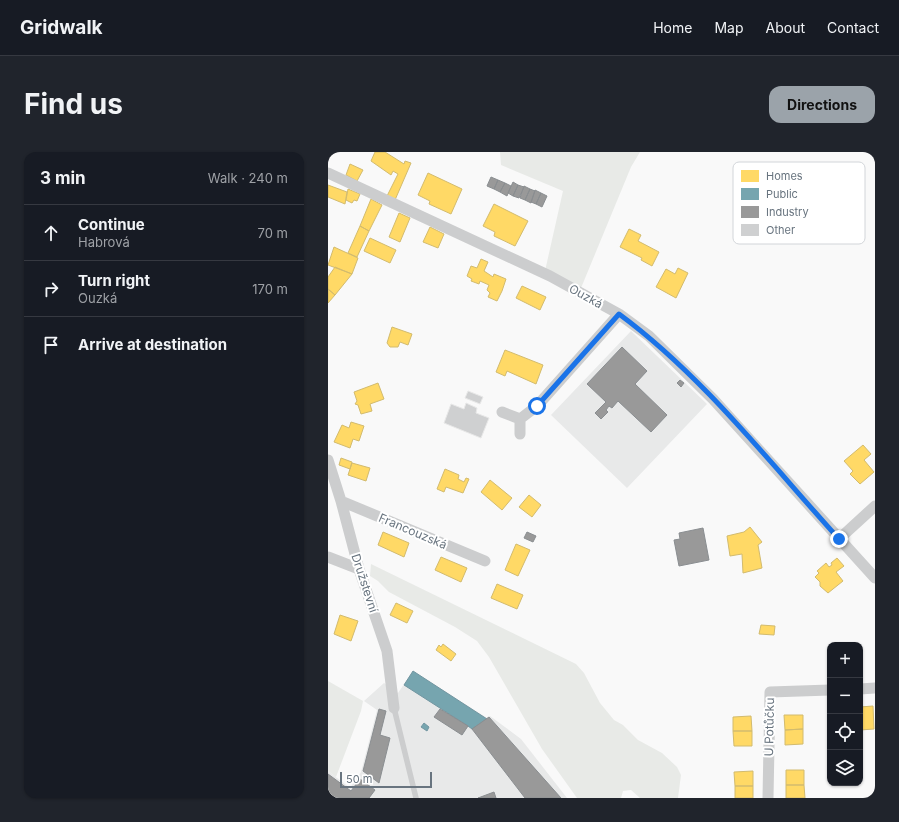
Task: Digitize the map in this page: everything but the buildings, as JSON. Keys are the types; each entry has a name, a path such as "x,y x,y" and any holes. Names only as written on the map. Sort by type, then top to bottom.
{"street":[{"name":"Ouzká","path":"328,173 550,276 619,314 649,336 713,399 875,578"},
{"path":"520,419 537,406 619,314"},
{"path":"502,412 520,419"},
{"path":"520,419 520,434"},
{"name":"Družstevní","path":"328,460 359,568 387,651 394,708"},
{"name":"Francouzská","path":"341,501 485,561"},
{"path":"839,539 875,506"},
{"path":"328,557 359,568"},
{"path":"863,689 875,688"},
{"name":"U Potůčku","path":"768,798 770,692 827,690"}],"lane":[{"path":"394,708 416,798"}],"shaded area":[{"path":"500,152 640,152 631,167 581,288 545,271 563,191 501,165"},
{"path":"631,331 707,404 627,488 551,415"},
{"path":"371,564 576,664 584,673 600,703 614,720 623,725 638,740 662,753 677,767 681,775 678,798 640,798 631,790 623,791 621,798 577,798 542,749 489,657 477,641 455,627 389,592 378,581 370,576"},
{"path":"413,671 487,718 490,716 521,739 567,798 328,798 328,771 350,788 361,772 377,710 364,701 384,683 398,693"},
{"path":"328,681 363,701 361,711 336,777 328,771"}],"route":[{"path":"537,406 619,314 649,336 700,385 839,539"}]}
